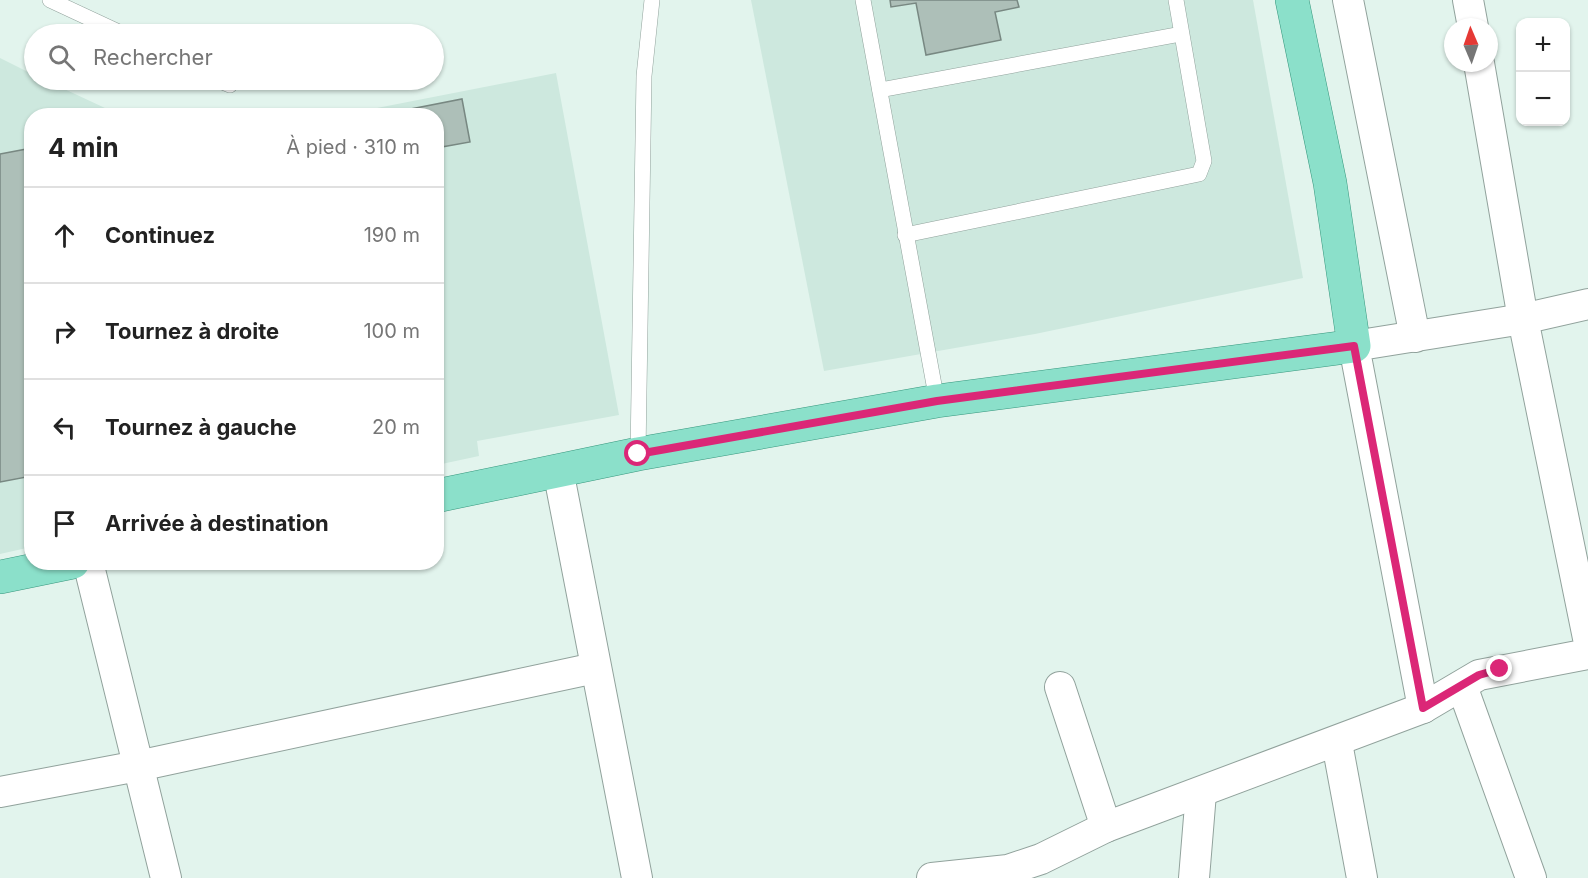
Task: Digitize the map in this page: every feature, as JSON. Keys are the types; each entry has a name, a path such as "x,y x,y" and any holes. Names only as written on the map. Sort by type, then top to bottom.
{"main road":[{"path":"444,494 638,454 937,401 1354,346 1330,183 1292,0"},
{"path":"0,577 34,570"}],"street":[{"path":"1348,0 1414,337"},
{"path":"1468,0 1471,18"},
{"path":"1481,72 1523,319 1588,638"},
{"path":"1423,708 1354,346 1523,319 1588,304"},
{"path":"558,470 637,878"},
{"path":"90,570 166,878"},
{"path":"932,878 1008,870 1041,859 1106,827 1337,743 1423,708 1479,675 1500,669 1588,654"},
{"path":"0,792 138,766 595,668"},
{"path":"1462,686 1531,878"},
{"path":"1060,687 1106,827"},
{"path":"1337,743 1362,878"},
{"path":"1194,878 1201,794"}],"lane":[{"path":"50,0 102,24"},
{"path":"638,454 644,76 652,0"},
{"path":"863,0 937,401"},
{"path":"905,235 1199,174 1204,161 1176,0"},
{"path":"880,90 1181,34"}],"shaded area":[{"path":"751,0 1253,0 1303,278 1035,334 824,371"},
{"path":"0,58 24,70 24,90 66,90 105,108 24,108 24,549 0,554"},
{"path":"556,73 619,415 477,441 479,456 444,464 444,108 377,108"}],"building":[{"path":"890,0 1017,0 1019,7 995,12 1001,40 926,55 916,3 891,7"},
{"path":"462,99 470,142 444,147 444,108 416,108"},
{"path":"24,150 24,478 0,482 0,154"}],"route":[{"path":"638,454 937,401 1354,346 1423,708 1479,675 1500,669"}]}
